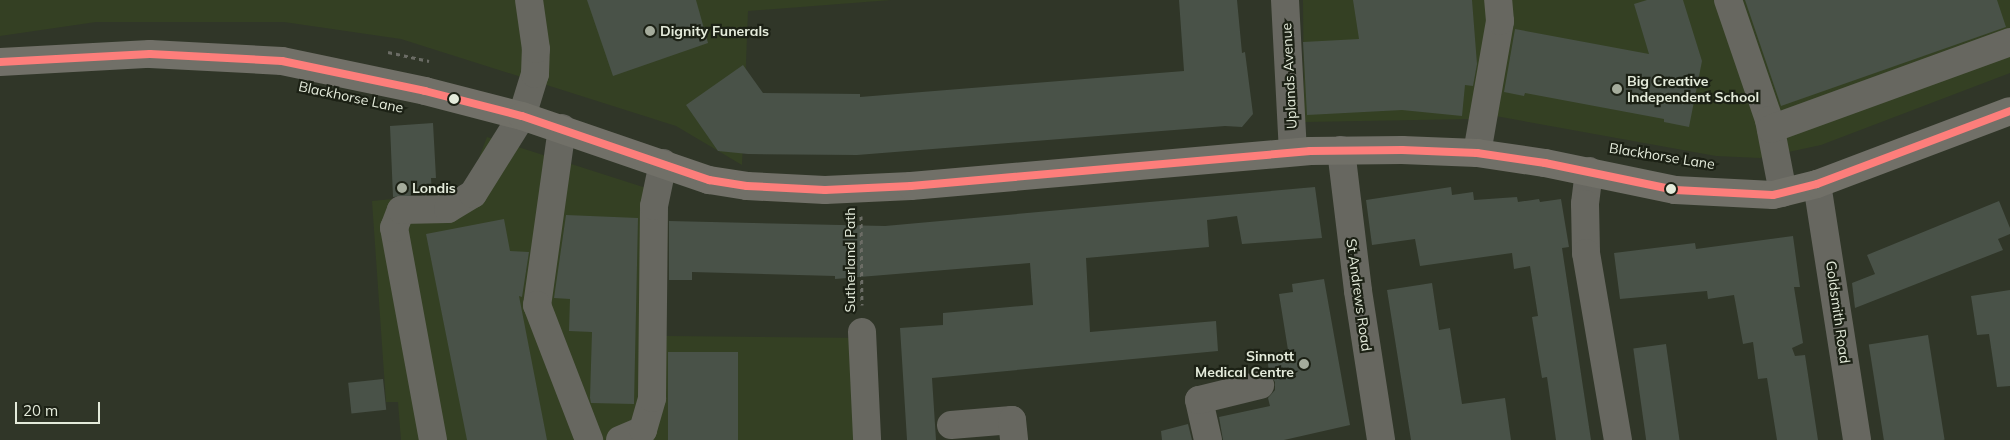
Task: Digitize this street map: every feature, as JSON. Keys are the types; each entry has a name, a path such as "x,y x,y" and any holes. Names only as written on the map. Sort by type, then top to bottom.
{"main road":[{"name":"Blackhorse Lane","path":"0,62 150,54 282,61 425,90 522,116 562,128 709,180 747,186 825,190 1293,152 1341,150 1478,153 1589,171 1684,191 1737,196 1783,193 1818,184 2010,111"}],"street":[{"path":"433,440 394,228 401,210 448,209 473,194 522,116 535,74 536,49 529,0"},
{"name":"Uplands Avenue","path":"1285,0 1293,152"},
{"path":"1478,153 1500,21 1498,0"},
{"path":"1728,0 1770,130 1783,193"},
{"path":"1770,130 2010,42"},
{"path":"562,128 537,305 589,440"},
{"name":"St Andrews Road","path":"1341,150 1358,291 1381,440"},
{"path":"632,435 652,398 654,206 663,163"},
{"path":"1589,171 1585,204 1586,253 1618,440"},
{"name":"Goldsmith Road","path":"1818,184 1857,440"},
{"path":"862,332 867,440"},
{"path":"1208,440 1199,400 1260,384"},
{"path":"951,425 1012,420 1014,440"}],"path":[{"name":"Sutherland Path","path":"861,188 862,332"}],"shaded area":[{"path":"0,0 891,0 748,11 742,165 676,126 401,39 284,22 96,22 0,36"},
{"path":"1303,0 2010,0 2010,73 1821,145 1760,158 1716,156 1490,115 1487,16 1472,119 1304,122"},
{"path":"487,137 668,195 666,336 865,338 862,440 401,440 398,402 386,402 372,201 466,192"}],"building":[{"name":"Dignity Funerals","path":"587,0 696,0 708,43 613,76"},
{"path":"1179,0 1237,0 1242,53 1245,52 1253,114 1242,127 1225,126 857,155 748,154 718,151 686,105 743,65 763,93 860,94 860,97 1184,71"},
{"path":"1353,0 1472,0 1477,64 1473,86 1465,85 1462,116 1402,110 1307,115 1303,42 1359,39"},
{"path":"1647,0 1683,0 1702,61 1689,127 1664,122 1664,119 1525,93 1524,96 1504,92 1515,29 1649,54 1634,4"},
{"path":"1745,0 1997,0 2006,27 1781,106"},
{"path":"433,123 436,178 431,178 432,194 393,197 390,126"},
{"path":"1315,187 1322,238 1242,244 1237,216 1207,220 1209,247 1086,258 1090,332 1216,321 1218,351 932,378 936,440 907,440 900,328 943,325 943,313 1033,305 1030,263 835,279 835,276 692,272 692,280 669,280 669,221 885,226"},
{"path":"1451,187 1452,195 1473,192 1474,200 1517,197 1518,202 1539,199 1540,202 1561,199 1569,247 1562,248 1591,440 1556,440 1547,377 1542,378 1532,317 1538,316 1530,266 1514,269 1512,253 1420,266 1415,239 1372,245 1366,200"},
{"path":"1999,201 2010,228 2010,234 1998,239 2003,250 1855,308 1852,283 1875,274 1867,255"},
{"path":"566,215 638,218 634,404 591,403 592,332 569,331 570,299 554,298"},
{"path":"504,219 510,251 529,252 522,297 519,296 547,440 467,440 426,234"},
{"path":"1793,236 1800,287 1794,287 1803,343 1792,348 1795,356 1805,355 1818,440 1777,440 1767,378 1758,379 1753,342 1743,344 1734,295 1708,299 1707,291 1620,299 1614,253 1695,243 1696,249"},
{"path":"1324,279 1350,425 1284,440 1223,440 1219,417 1270,406 1268,398 1275,390 1275,382 1269,373 1267,355 1288,350 1279,294 1293,292 1292,284"},
{"path":"1432,283 1439,330 1450,328 1462,404 1505,398 1511,440 1411,440 1387,290"},
{"path":"2010,290 2010,386 1997,387 1989,334 1977,335 1971,296"},
{"path":"1928,335 1945,440 1884,440 1869,344"},
{"path":"1666,344 1679,440 1646,440 1633,349"},
{"path":"668,352 738,352 738,440 668,440"},
{"path":"383,379 386,410 351,413 348,383"},
{"path":"1188,424 1192,440 1162,440 1161,431"}],"transit line":[{"path":"0,62 150,54 282,61 425,91 522,116 709,180 747,186 825,190 911,186 1310,151 1402,150 1477,153 1545,163 1675,190 1773,195 1817,184 2010,111"}],"place":[{"name":"Dignity Funerals","path":"650,31"},
{"name":"Big Creative Independent School","path":"1617,89"},
{"name":"Londis","path":"402,188"},
{"name":"Sinnott Medical Centre","path":"1304,364"}]}
